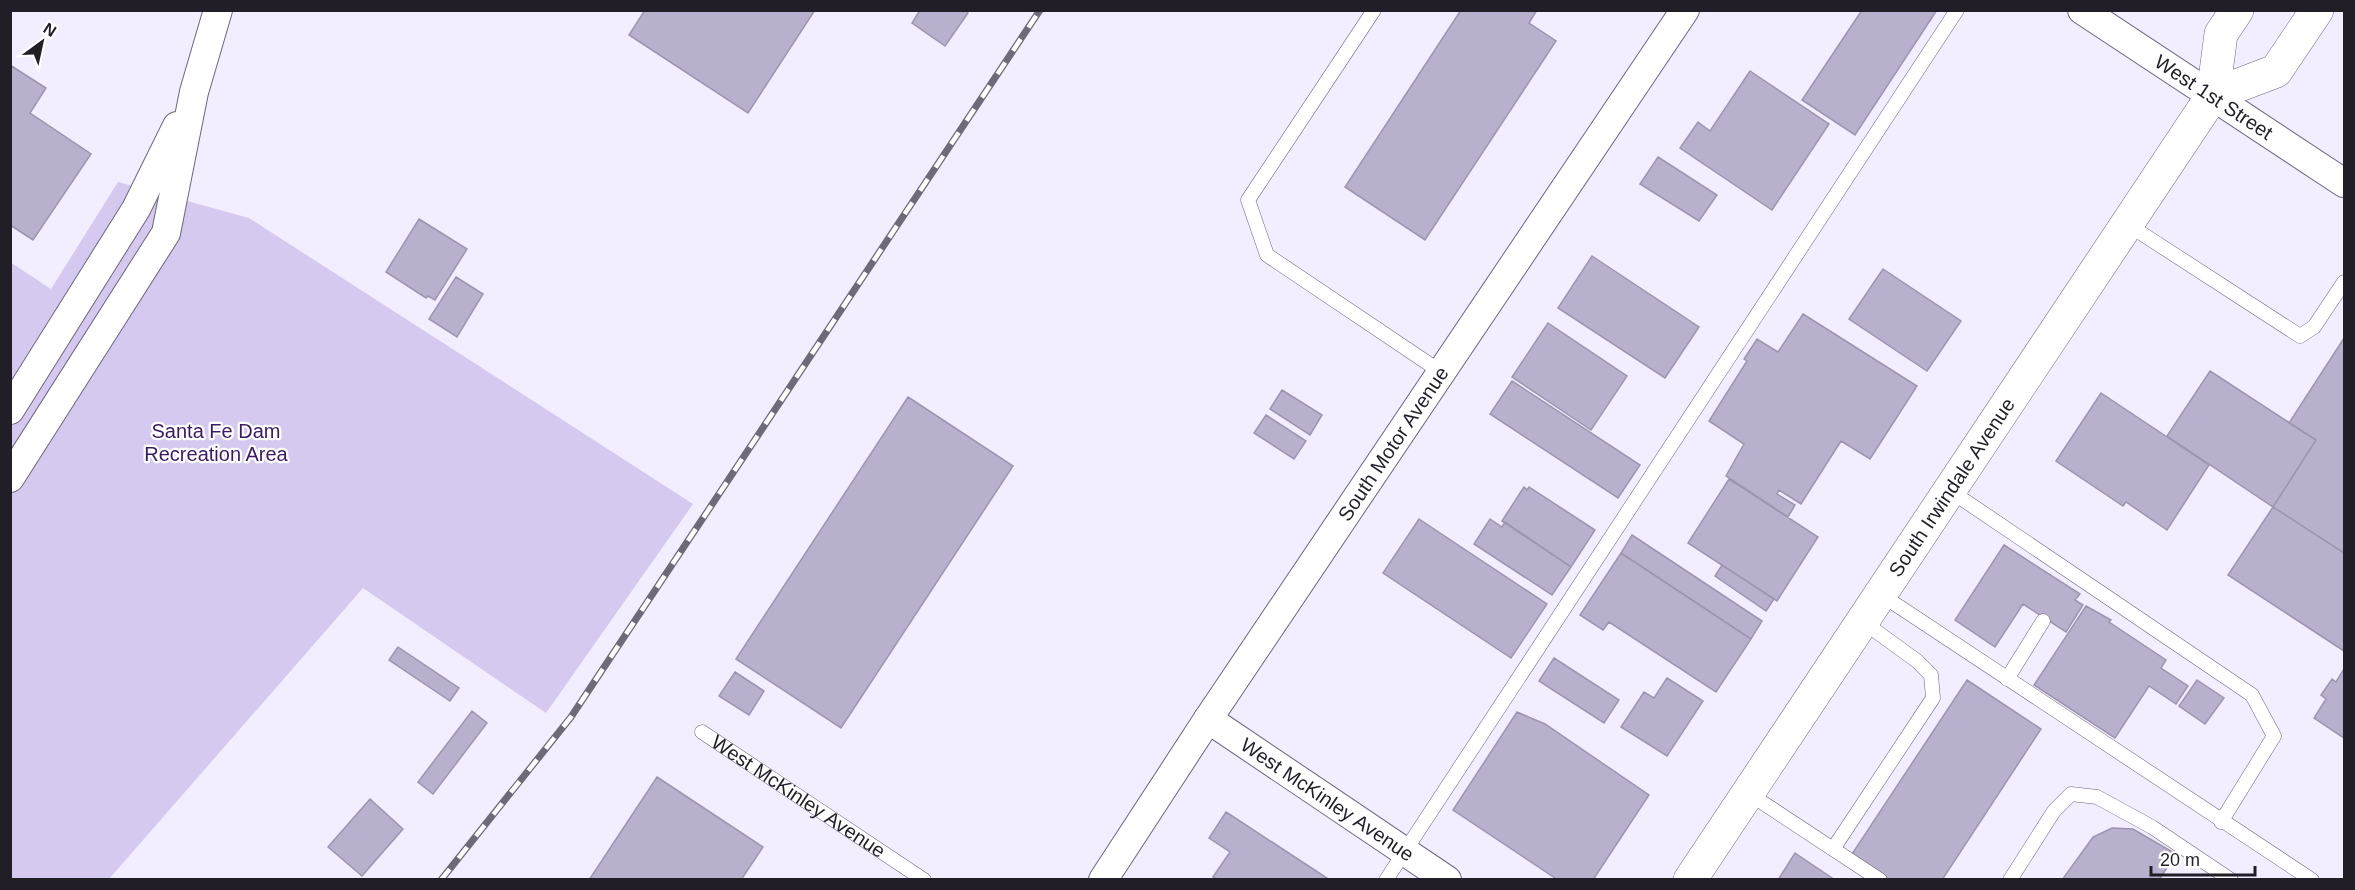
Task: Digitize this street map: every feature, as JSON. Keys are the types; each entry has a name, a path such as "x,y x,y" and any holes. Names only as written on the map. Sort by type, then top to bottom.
{"main road":[{"path":"2237,10 2221,34 2213,95 2276,71 2317,10"},
{"name":"South Irwindale Avenue","path":"1690,879 2213,95"}],"street":[{"path":"10,478 166,233 194,92 218,10"},
{"name":"South Motor Avenue","path":"1103,879 1685,10"},
{"name":"West 1st Street","path":"2082,10 2344,183"},
{"path":"10,410 136,209 194,92"},
{"name":"West McKinley Avenue","path":"1208,719 1448,879"}],"lane":[{"path":"1374,10 1248,200 1267,255 1441,372"},
{"path":"1386,879 1957,10"},
{"path":"2127,224 2300,336 2314,327 2344,282"},
{"path":"1949,490 2252,696 2274,736 2221,822"},
{"path":"1880,594 2221,822 2312,879"},
{"path":"1833,849 1932,698 1931,675 1917,661 1862,621"},
{"path":"2007,679 2043,621"},
{"name":"West McKinley Avenue","path":"702,732 924,879"},
{"path":"1748,793 1880,879"},
{"path":"2010,879 2054,811 2071,794 2097,797 2152,827 2227,878"}],"green space":[{"name":"Santa Fe Dam Recreation Area","path":"118,182 249,218 693,504 546,713 363,588 109,879 11,879 10,262 51,289"}],"building":[{"path":"645,10 815,10 748,113 629,35"},
{"path":"920,10 965,10 968,13 945,46 912,23"},
{"path":"1461,10 1537,10 1529,23 1556,41 1425,240 1345,187"},
{"path":"1862,10 1937,10 1855,135 1802,100"},
{"path":"10,65 46,88 30,113 91,154 33,240 10,225"},
{"path":"1750,71 1829,124 1772,210 1680,148 1698,122 1710,131"},
{"path":"1658,157 1717,195 1699,221 1640,184"},
{"path":"419,219 467,249 435,300 428,296 426,298 386,272"},
{"path":"1592,256 1699,327 1665,378 1558,308"},
{"path":"1883,269 1961,321 1927,371 1849,319"},
{"path":"456,277 483,294 457,337 429,319"},
{"path":"1803,314 1917,386 1870,459 1841,441 1801,504 1779,490 1777,494 1795,505 1788,517 1726,476 1744,444 1709,421 1747,361 1744,359 1757,339 1778,352"},
{"path":"1548,323 1627,376 1591,430 1512,377"},
{"path":"2344,338 2344,553 2273,507 2316,440 2289,423"},
{"path":"2210,371 2316,440 2273,507 2167,436"},
{"path":"1512,381 1640,465 1618,498 1490,414"},
{"path":"1282,390 1322,415 1310,435 1270,409"},
{"path":"2101,393 2209,465 2167,530 2126,502 2123,506 2056,461"},
{"path":"908,397 1013,466 841,728 736,659"},
{"path":"1266,415 1306,441 1294,459 1254,433"},
{"path":"1729,479 1818,537 1777,601 1688,543"},
{"path":"1524,487 1527,490 1529,487 1595,530 1571,567 1502,521"},
{"path":"2273,507 2344,553 2344,651 2228,575"},
{"path":"1419,519 1547,604 1511,658 1383,573"},
{"path":"1490,519 1502,527 1505,522 1571,567 1552,595 1474,544"},
{"path":"1632,535 1762,621 1751,639 1621,553"},
{"path":"2004,545 2080,594 2075,600 2083,605 2066,632 2023,604 1995,647 1955,620"},
{"path":"1621,553 1751,639 1716,692 1609,622 1603,630 1580,615"},
{"path":"1722,565 1774,599 1766,611 1715,576"},
{"path":"2086,606 2111,620 2109,622 2166,660 2161,668 2188,686 2176,704 2149,686 2115,738 2034,685"},
{"path":"398,647 459,688 450,701 389,660"},
{"path":"1554,658 1619,700 1604,723 1539,681"},
{"path":"2344,669 2344,738 2314,718 2326,699 2321,695 2332,679 2336,682"},
{"path":"735,672 764,691 749,715 719,696"},
{"path":"1667,678 1703,701 1667,756 1621,727 1644,692 1654,698"},
{"path":"1967,680 2041,729 1942,880 1890,880 1852,854"},
{"path":"2197,680 2224,698 2205,724 2179,706"},
{"path":"472,711 487,723 433,794 418,782"},
{"path":"1517,712 1545,724 1649,795 1593,880 1558,880 1453,810"},
{"path":"657,777 763,847 741,880 589,880"},
{"path":"370,799 403,829 362,876 328,847"},
{"path":"1226,812 1330,880 1216,880 1213,877 1230,852 1209,838"},
{"path":"2112,828 2133,829 2176,854 2159,880 2062,880 2093,837"},
{"path":"1795,853 1835,880 1778,880"}],"railway":[{"path":"441,880 571,717 1040,10"}]}
